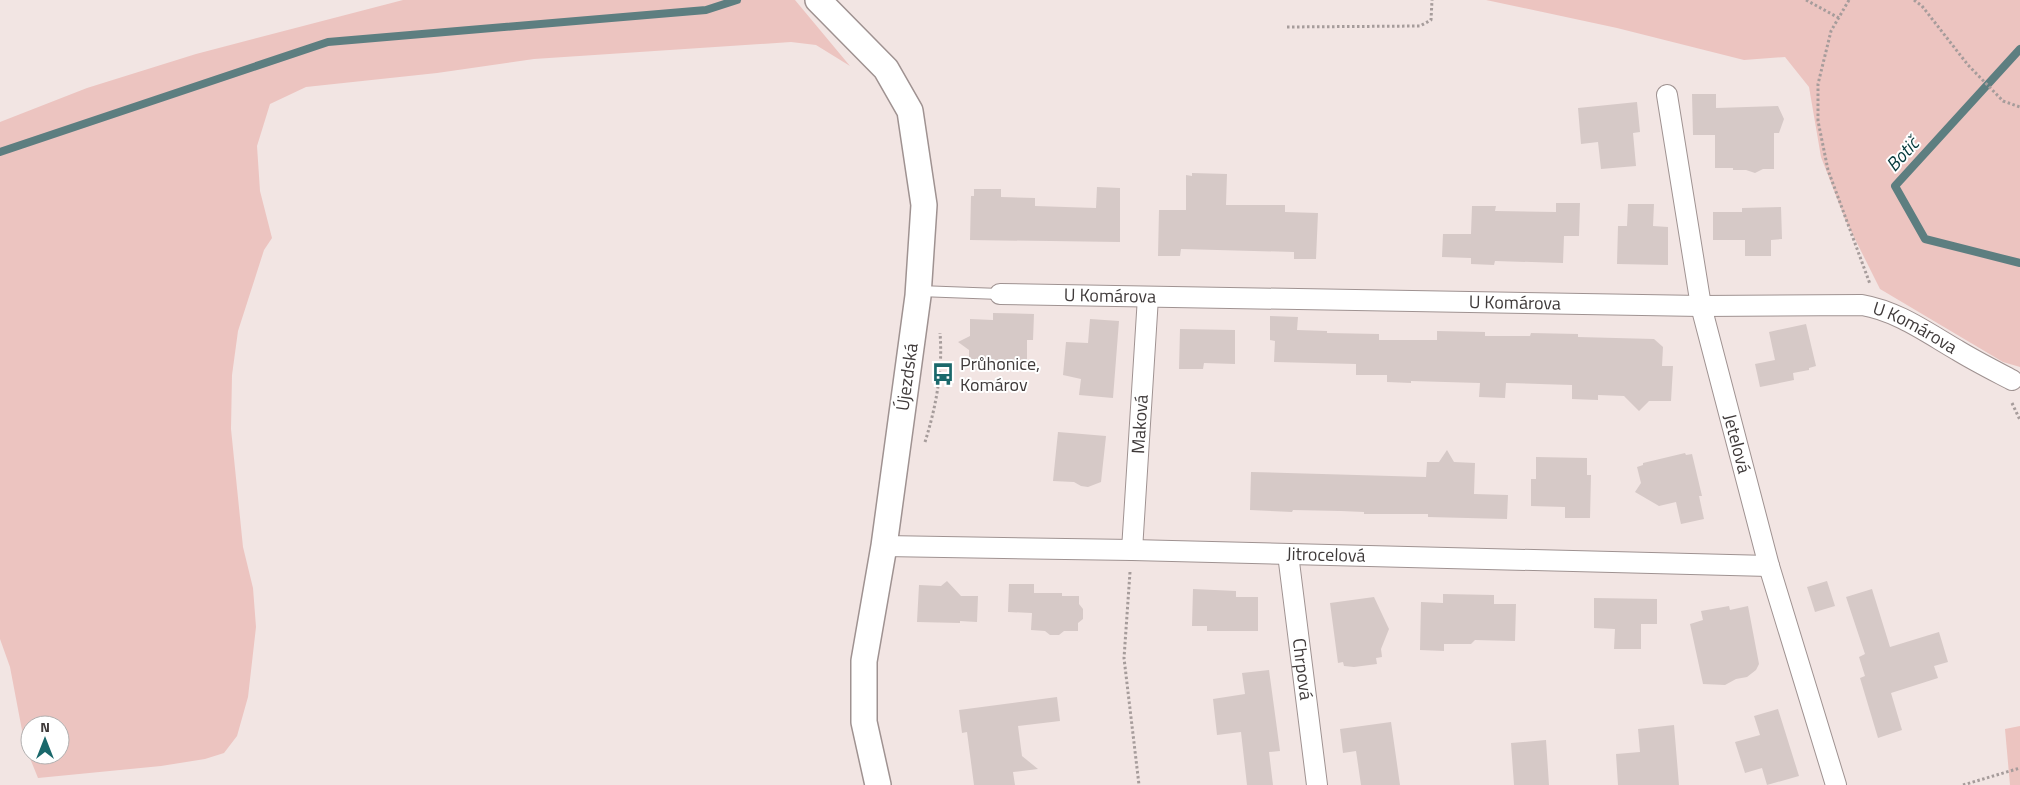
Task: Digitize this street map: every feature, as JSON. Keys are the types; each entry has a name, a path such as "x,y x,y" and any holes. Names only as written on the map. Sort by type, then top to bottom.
{"street":[{"name":"Újezdská","path":"818,0 886,69 910,111 924,205 928,292 864,661 864,722 878,785"},
{"name":"Jetelová","path":"1667,95 1701,306 1769,566 1836,785"},
{"name":"U Komárova","path":"1000,294 1701,306 1862,305 1879,308 1909,321 1984,366 2012,380"},
{"name":"Maková","path":"1132,550 1148,297"},
{"name":"Jitrocelová","path":"884,546 1132,550 1769,566"},
{"name":"Chrpová","path":"1288,554 1317,785"}],"lane":[{"path":"928,292 1000,294"}],"path":[{"path":"1286,27 1420,26 1431,20 1432,0"},
{"path":"1806,0 1838,18"},
{"path":"1849,0 1830,31 1818,84 1818,121 1828,170 1879,308"},
{"path":"1914,0 1922,6 1968,65 2003,100 2020,107"},
{"path":"925,443 933,417 942,358 928,292"},
{"path":"1132,550 1124,658 1139,785"},
{"path":"1963,785 2020,768"}],"shaded area":[{"path":"403,0 795,0 850,66 816,45 791,42 534,59 437,73 306,87 270,104 257,146 260,191 272,238 264,250 238,331 232,375 231,429 243,547 253,588 256,627 248,697 237,736 224,753 205,759 161,766 38,778 33,765 70,765 70,715 20,715 20,720 10,667 0,639 0,122 87,88 196,54"},
{"path":"1486,0 2020,0 2020,367 2003,362 1880,289 1845,219 1821,157 1809,87 1785,57 1744,60 1617,28"},
{"path":"2020,726 2020,785 2010,785 2005,729"}],"building":[{"path":"1692,94 1716,94 1716,108 1778,106 1784,119 1779,133 1774,133 1774,169 1763,169 1755,173 1746,170 1733,170 1733,168 1715,168 1715,135 1693,135"},
{"path":"1637,102 1640,132 1633,133 1636,166 1601,169 1598,142 1581,144 1578,108"},
{"path":"1192,173 1227,174 1226,205 1285,205 1285,212 1318,213 1316,259 1294,259 1294,252 1181,249 1180,256 1158,256 1159,210 1186,210 1186,175 1192,176"},
{"path":"1097,187 1120,188 1120,242 970,240 971,196 974,196 974,189 1001,189 1001,197 1035,198 1035,206 1096,208"},
{"path":"1556,203 1580,203 1579,236 1564,236 1563,263 1495,261 1494,265 1471,264 1471,258 1442,257 1443,234 1471,234 1472,206 1496,206 1495,211 1556,212"},
{"path":"1628,204 1654,204 1653,226 1668,227 1668,265 1617,264 1618,226 1627,226"},
{"path":"1781,207 1782,239 1771,240 1771,256 1745,256 1745,240 1713,240 1713,212 1742,212 1742,208"},
{"path":"993,313 1034,314 1033,340 1027,340 1027,361 993,360 993,366 969,366 969,350 958,342 970,336 970,319 993,320"},
{"path":"1270,316 1298,317 1297,330 1327,331 1327,333 1379,334 1379,340 1437,340 1437,331 1485,332 1485,336 1530,336 1531,333 1578,334 1578,337 1654,339 1663,347 1662,366 1673,366 1671,401 1649,401 1639,411 1624,396 1598,395 1598,400 1572,399 1572,385 1506,383 1505,398 1479,397 1480,383 1387,382 1387,375 1356,375 1356,364 1274,362 1275,341 1270,340"},
{"path":"1090,319 1119,321 1113,398 1079,395 1081,379 1063,375 1066,342 1088,343"},
{"path":"1806,324 1816,366 1809,368 1809,370 1793,373 1794,380 1760,387 1755,364 1775,360 1769,332"},
{"path":"1180,329 1235,330 1235,364 1204,363 1203,369 1179,369"},
{"path":"1058,432 1106,436 1101,482 1088,487 1074,482 1053,481"},
{"path":"1447,450 1454,462 1475,463 1474,494 1508,495 1507,519 1428,517 1428,514 1250,510 1251,472 1426,477 1427,462 1439,462"},
{"path":"1685,453 1686,455 1692,454 1702,496 1699,496 1704,519 1681,524 1676,502 1659,506 1635,492 1641,483 1637,467 1643,465 1643,463"},
{"path":"1536,457 1587,458 1587,475 1591,475 1590,518 1565,518 1565,507 1531,506 1531,479 1536,479"},
{"path":"947,581 961,596 978,596 977,622 917,622 919,585 941,586"},
{"path":"1827,581 1835,606 1815,612 1807,587"},
{"path":"1009,584 1034,584 1034,593 1062,593 1062,596 1079,596 1079,604 1083,609 1083,619 1078,623 1078,631 1064,631 1059,635 1050,635 1045,631 1031,630 1032,613 1008,612"},
{"path":"1193,589 1236,591 1236,597 1258,597 1258,631 1207,631 1207,626 1192,626"},
{"path":"1872,589 1890,647 1939,632 1948,662 1934,666 1938,678 1891,693 1902,730 1878,738 1860,678 1865,676 1859,657 1865,654 1846,597"},
{"path":"1443,594 1494,595 1494,604 1516,604 1515,641 1475,640 1471,644 1444,644 1444,651 1420,650 1421,602 1443,603"},
{"path":"1374,597 1389,629 1381,649 1382,657 1376,658 1377,664 1354,667 1344,666 1343,662 1338,663 1330,603"},
{"path":"1594,598 1657,599 1657,624 1641,624 1641,649 1614,649 1615,629 1594,628"},
{"path":"1729,606 1730,610 1748,606 1759,664 1756,670 1747,677 1736,679 1725,685 1703,684 1690,624 1703,620 1701,611"},
{"path":"1269,670 1280,751 1269,752 1273,785 1247,785 1241,732 1217,735 1213,699 1245,694 1242,673"},
{"path":"1057,697 1060,721 1018,726 1022,756 1038,769 1013,772 1015,785 974,785 967,732 962,733 959,710"},
{"path":"1778,709 1799,776 1767,785 1762,768 1745,773 1735,742 1760,735 1754,716"},
{"path":"1391,722 1400,785 1361,785 1356,751 1343,753 1340,729"},
{"path":"1674,725 1679,785 1618,785 1616,754 1640,752 1638,729"},
{"path":"1546,740 1549,785 1514,785 1511,743"}],"waterway":[{"path":"0,152 328,42 706,10 737,0"},
{"name":"Botič","path":"2020,49 1895,186 1925,239 2020,263"}],"place":[{"name":"Průhonice, Komárov","path":"943,374"}]}
